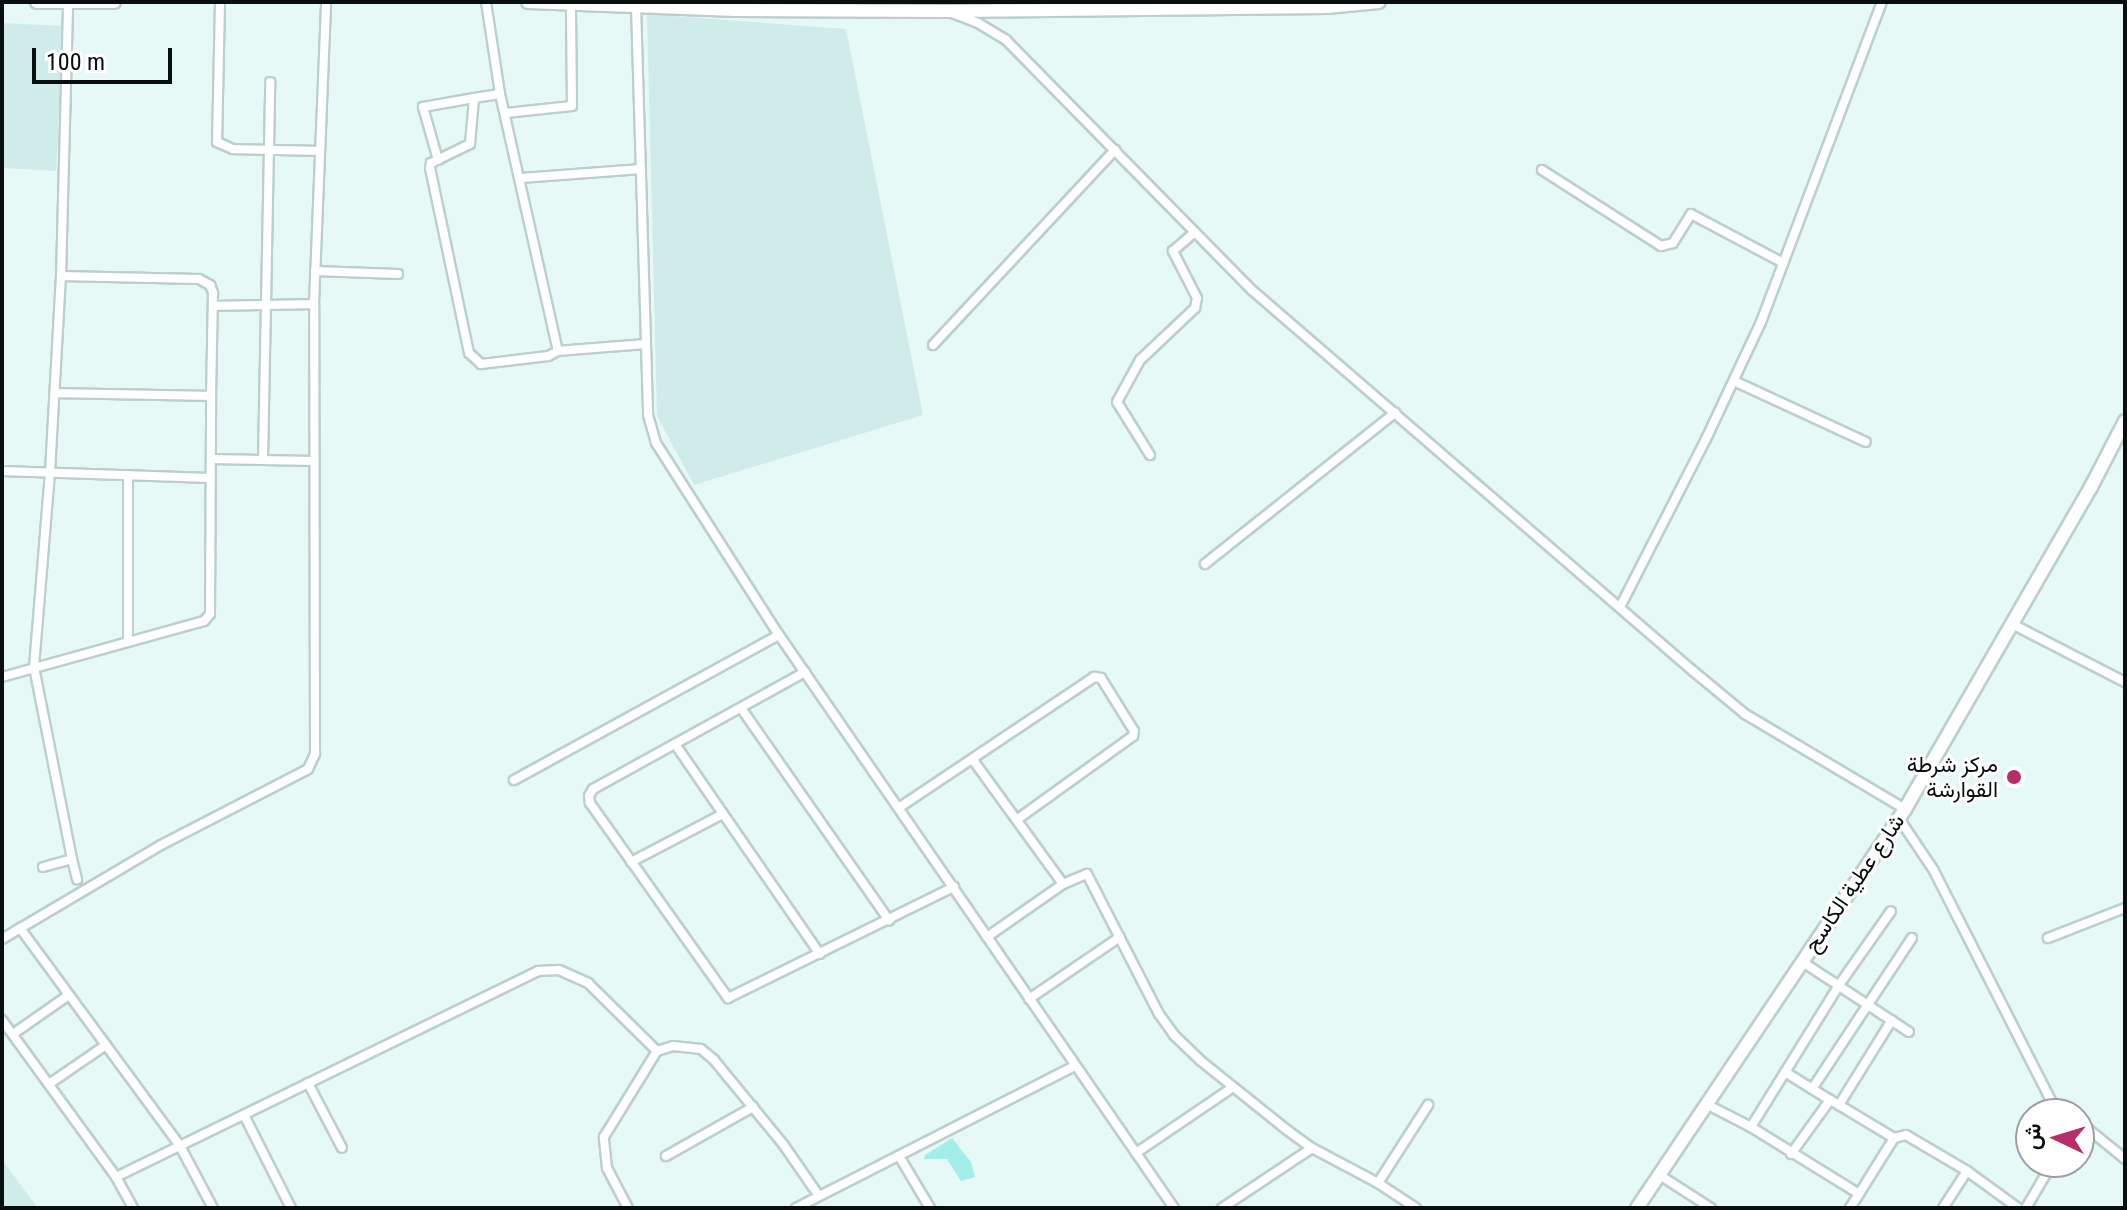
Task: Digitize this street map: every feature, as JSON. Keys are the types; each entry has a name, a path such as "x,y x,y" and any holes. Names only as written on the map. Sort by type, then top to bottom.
{"main road":[{"path":"37,2 114,2"},
{"path":"528,2 948,11 966,6 1379,2"},
{"name":"شارع عطية الكاسح","path":"1637,1208 1901,813 2125,423"}],"street":[{"path":"68,2 61,276 50,472 34,667 77,879"},
{"path":"220,2 217,142 223,148 319,151"},
{"path":"2,939 161,845 308,769 315,754 314,304 326,2"},
{"path":"486,2 500,94 522,178 558,351"},
{"path":"1620,607 1734,381 1783,263 1882,2"},
{"path":"506,113 572,106 571,4"},
{"path":"636,6 648,415 656,443 779,635 1174,1208"},
{"path":"948,11 978,23 1006,40 1253,291 1745,714 1901,813 1933,869 2050,1098"},
{"path":"263,460 270,82"},
{"path":"438,160 423,107 500,94"},
{"path":"474,98 470,144 431,163 430,168 473,361 481,364 548,356 558,351 645,344"},
{"path":"933,345 1115,150"},
{"path":"522,178 641,169"},
{"path":"1542,170 1661,246 1673,243 1691,214 1783,263"},
{"path":"1150,455 1117,402 1140,360 1195,308 1197,298 1173,251 1195,232"},
{"path":"315,271 398,274"},
{"path":"2,677 208,619 213,306 210,285 199,279 61,276"},
{"path":"213,306 314,304"},
{"path":"1734,381 1866,442"},
{"path":"55,393 211,396"},
{"path":"1205,564 1395,413"},
{"path":"212,459 314,461"},
{"path":"2,471 211,478"},
{"path":"128,475 128,642"},
{"path":"2012,624 2125,682"},
{"path":"514,780 779,635"},
{"path":"805,672 589,793 590,803 726,997 734,997 954,887"},
{"path":"900,807 1094,677 1105,683 1134,731 1130,741 1018,819"},
{"path":"741,708 889,920"},
{"path":"675,744 820,954"},
{"path":"973,760 1063,884"},
{"path":"631,862 723,814"},
{"path":"43,867 72,859"},
{"path":"987,937 1078,875 1090,876 1159,1014 1174,1035 1233,1087 1312,1148 1378,1183 1416,1208"},
{"path":"2048,938 2125,908"},
{"path":"1751,1127 1839,985 1891,911"},
{"path":"20,928 180,1146 213,1208"},
{"path":"1029,999 1120,937"},
{"path":"1812,1089 1912,938"},
{"path":"1801,961 1909,1032"},
{"path":"116,1177 538,971 549,969 588,983 657,1051"},
{"path":"13,1034 69,995"},
{"path":"2,1020 116,1177 133,1208"},
{"path":"1791,1154 1834,1103 1892,1020"},
{"path":"49,1084 106,1045"},
{"path":"657,1051 687,1045 701,1049 753,1107 819,1196"},
{"path":"628,1208 607,1168 604,1137 614,1116 644,1078 657,1051"},
{"path":"796,1208 1075,1066"},
{"path":"1785,1072 1894,1138"},
{"path":"308,1083 342,1148"},
{"path":"1136,1153 1233,1087"},
{"path":"1378,1183 1428,1105"},
{"path":"1708,1105 1751,1127 1859,1194"},
{"path":"666,1156 753,1107"},
{"path":"244,1115 291,1208"},
{"path":"1850,1208 1894,1138 1906,1135 1967,1171 2018,1208"},
{"path":"2095,1136 2113,1153 2125,1159"},
{"path":"1222,1208 1312,1148"},
{"path":"899,1156 930,1208"},
{"path":"1943,1208 1967,1171"},
{"path":"1658,1174 1711,1208"},
{"path":"2026,1208 2044,1178"}],"shaded area":[{"path":"647,14 846,29 923,415 694,485 657,416"},
{"path":"2,23 64,26 56,171 2,168"},
{"path":"952,1138 971,1162 975,1177 961,1181 947,1159 924,1159 925,1155"},
{"path":"2,1160 38,1208 2,1208"}],"place":[{"name":"مركز شرطة القوارشة","path":"2014,777"}]}
